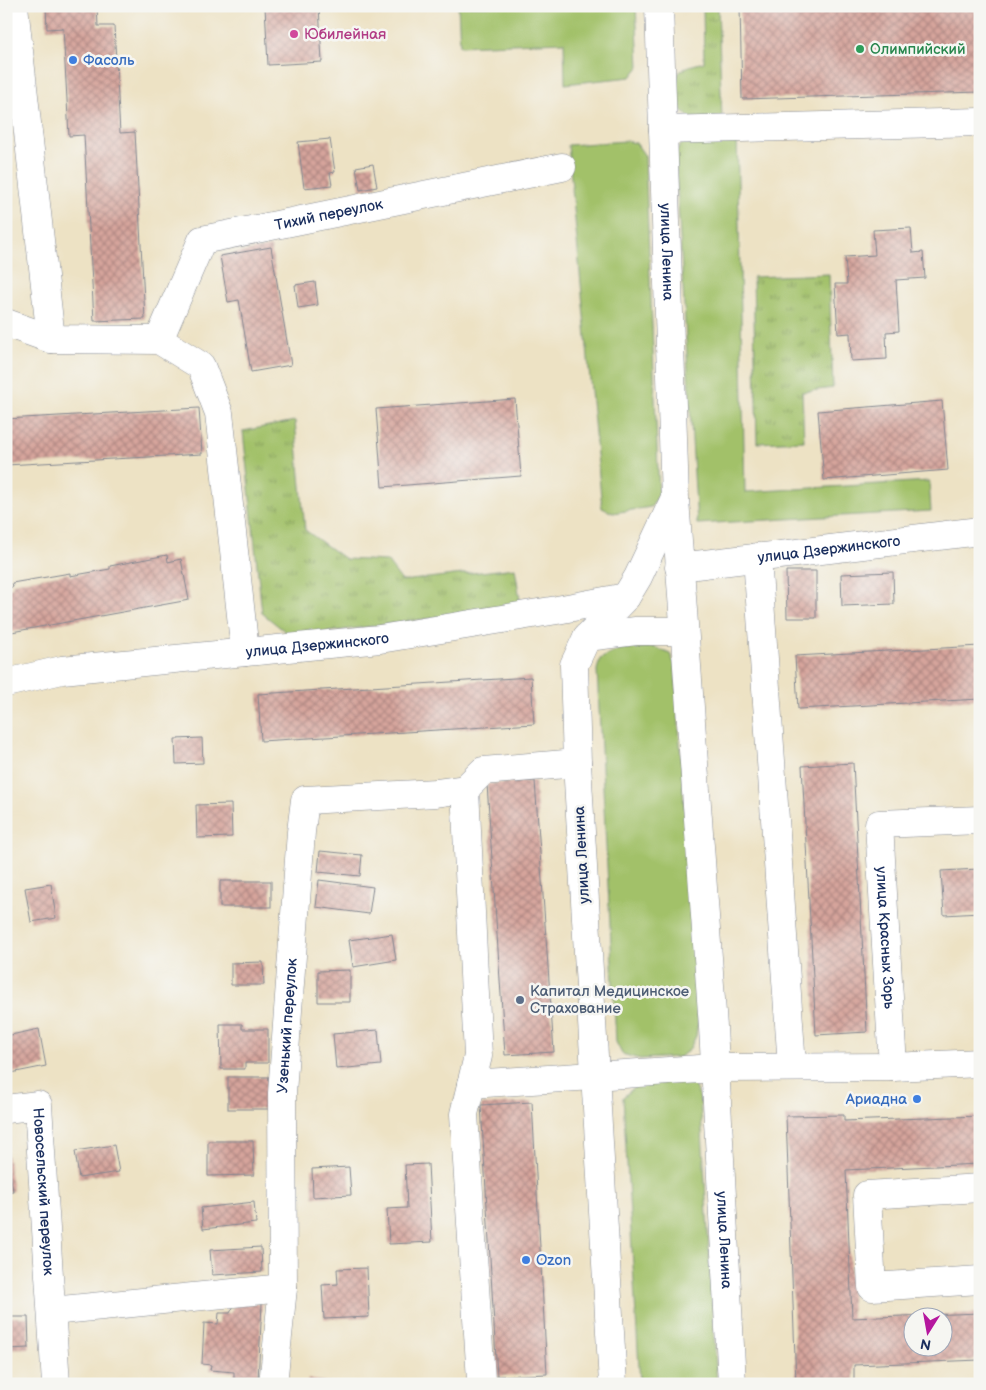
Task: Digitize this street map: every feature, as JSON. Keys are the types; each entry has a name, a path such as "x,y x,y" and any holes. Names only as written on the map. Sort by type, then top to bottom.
{"street":[{"path":"14,6 51,339"},
{"name":"улица Ленина","path":"659,6 674,499 715,1068 732,1384"},
{"path":"663,130 980,122"},
{"name":"Тихий переулок","path":"159,340 202,240 562,167"},
{"path":"6,323 51,339 159,340 201,366 218,413 245,652"},
{"name":"улица Ленина","path":"613,1384 577,763 574,664 588,637 626,597 638,577 674,499"},
{"name":"улица Дзержинского","path":"680,567 980,532"},
{"path":"758,557 792,1067"},
{"name":"улица Дзержинского","path":"6,683 62,670 380,639 626,597"},
{"path":"588,637 636,631 684,631"},
{"path":"483,1384 480,1370 464,1114 478,1056 465,789 483,771 577,763"},
{"name":"Узенький переулок","path":"273,1384 283,1288 282,1093 301,832 306,800 436,793 465,789"},
{"name":"улица Красных Зорь","path":"893,1067 879,824 980,820"},
{"path":"471,1084 715,1068 893,1067 980,1063"},
{"name":"Новосельский переулок","path":"6,1109 38,1105 56,1384"},
{"path":"980,1188 867,1195 872,1287 980,1280"},
{"path":"52,1311 283,1288"}],"green space":[{"path":"458,6 636,6 639,67 631,77 565,84 564,42 460,46"},
{"path":"703,6 718,6 722,120 690,118 680,109 673,94 679,72 689,66 704,62"},
{"path":"737,135 745,492 929,481 931,511 697,524 675,153 687,137"},
{"path":"626,141 636,143 645,156 659,495 651,507 613,513 602,508 568,145"},
{"path":"829,274 833,388 802,392 804,441 757,443 753,277"},
{"path":"295,421 305,530 345,559 387,561 402,581 515,568 521,606 292,637 262,613 243,431"},
{"path":"654,647 670,654 675,665 698,1021 696,1036 689,1050 680,1057 640,1059 622,1054 616,1042 597,670 600,659 620,649"},
{"path":"681,1081 693,1084 700,1097 717,1384 640,1384 623,1097 637,1085"}],"building":[{"path":"46,6 97,6 98,26 114,26 120,133 135,132 145,319 94,321 84,135 69,136 63,28 47,29"},
{"name":"Юбилейная","path":"265,6 319,6 322,62 268,65"},
{"name":"Олимпийский","path":"740,6 980,6 980,92 742,99"},
{"path":"330,139 335,172 330,173 332,185 304,188 298,142"},
{"path":"373,164 377,187 360,190 356,167"},
{"path":"911,228 913,253 923,252 925,278 896,280 899,331 886,332 887,359 851,361 850,333 838,334 835,284 847,284 845,257 875,255 873,230"},
{"path":"271,247 291,365 251,372 239,300 228,302 220,256"},
{"path":"315,282 318,305 298,308 295,285"},
{"path":"515,399 521,476 382,487 376,409"},
{"path":"942,401 948,470 824,480 818,411"},
{"path":"199,408 202,454 6,465 6,419"},
{"path":"167,555 168,562 181,559 189,600 6,633 6,588 13,587 12,583 70,573 70,576 110,569 110,566"},
{"path":"786,571 816,571 816,618 787,618"},
{"path":"893,572 894,604 842,606 841,574"},
{"path":"980,646 980,699 798,709 795,656"},
{"path":"531,677 534,724 261,741 258,694"},
{"path":"202,738 203,763 176,764 175,739"},
{"path":"853,763 867,1032 816,1035 802,766"},
{"path":"535,781 554,1052 505,1055 487,784"},
{"path":"231,804 232,837 197,838 196,805"},
{"path":"320,851 362,855 360,876 318,872"},
{"path":"979,869 980,913 944,915 941,871"},
{"path":"319,880 373,887 369,914 316,907"},
{"path":"220,881 271,881 271,907 220,907"},
{"path":"51,884 56,918 31,922 25,888"},
{"path":"392,934 396,960 353,967 349,940"},
{"path":"263,962 264,985 231,985 231,963"},
{"path":"350,970 350,1002 318,1002 318,971"},
{"path":"220,1024 242,1024 242,1029 268,1029 268,1063 245,1063 245,1069 221,1069"},
{"path":"39,1029 46,1066 6,1074 6,1036"},
{"path":"378,1030 381,1065 336,1069 333,1034"},
{"path":"228,1077 269,1077 269,1109 228,1109"},
{"path":"532,1102 547,1374 497,1376 481,1105"},
{"path":"844,1115 844,1121 980,1116 980,1164 846,1170 852,1318 904,1316 904,1358 954,1358 954,1314 980,1313 980,1360 854,1365 854,1384 796,1384 786,1116"},
{"path":"208,1141 253,1141 254,1175 208,1176"},
{"path":"114,1145 119,1172 79,1178 75,1151"},
{"path":"6,1147 13,1191 6,1192"},
{"path":"428,1164 432,1242 389,1244 387,1209 407,1208 405,1165"},
{"path":"349,1167 351,1195 313,1197 312,1169"},
{"path":"254,1202 256,1223 203,1229 201,1208"},
{"path":"261,1247 262,1272 212,1275 210,1250"},
{"path":"367,1268 369,1317 324,1319 322,1285 338,1284 337,1269"},
{"path":"236,1302 262,1304 258,1380 234,1379 234,1372 210,1370 211,1365 202,1364 204,1323 218,1324 219,1313 230,1313"},
{"path":"6,1312 9,1312 9,1317 28,1317 29,1348 6,1349"},
{"path":"308,1379 331,1383 331,1384 307,1384"}],"place":[{"name":"Юбилейная","path":"294,34"},
{"name":"Олимпийский","path":"860,49"},
{"name":"Фасоль","path":"73,60"},
{"name":"Капитал Медицинское Страхование","path":"520,1000"},
{"name":"Ариадна","path":"917,1099"},
{"name":"Ozon","path":"526,1260"}]}
